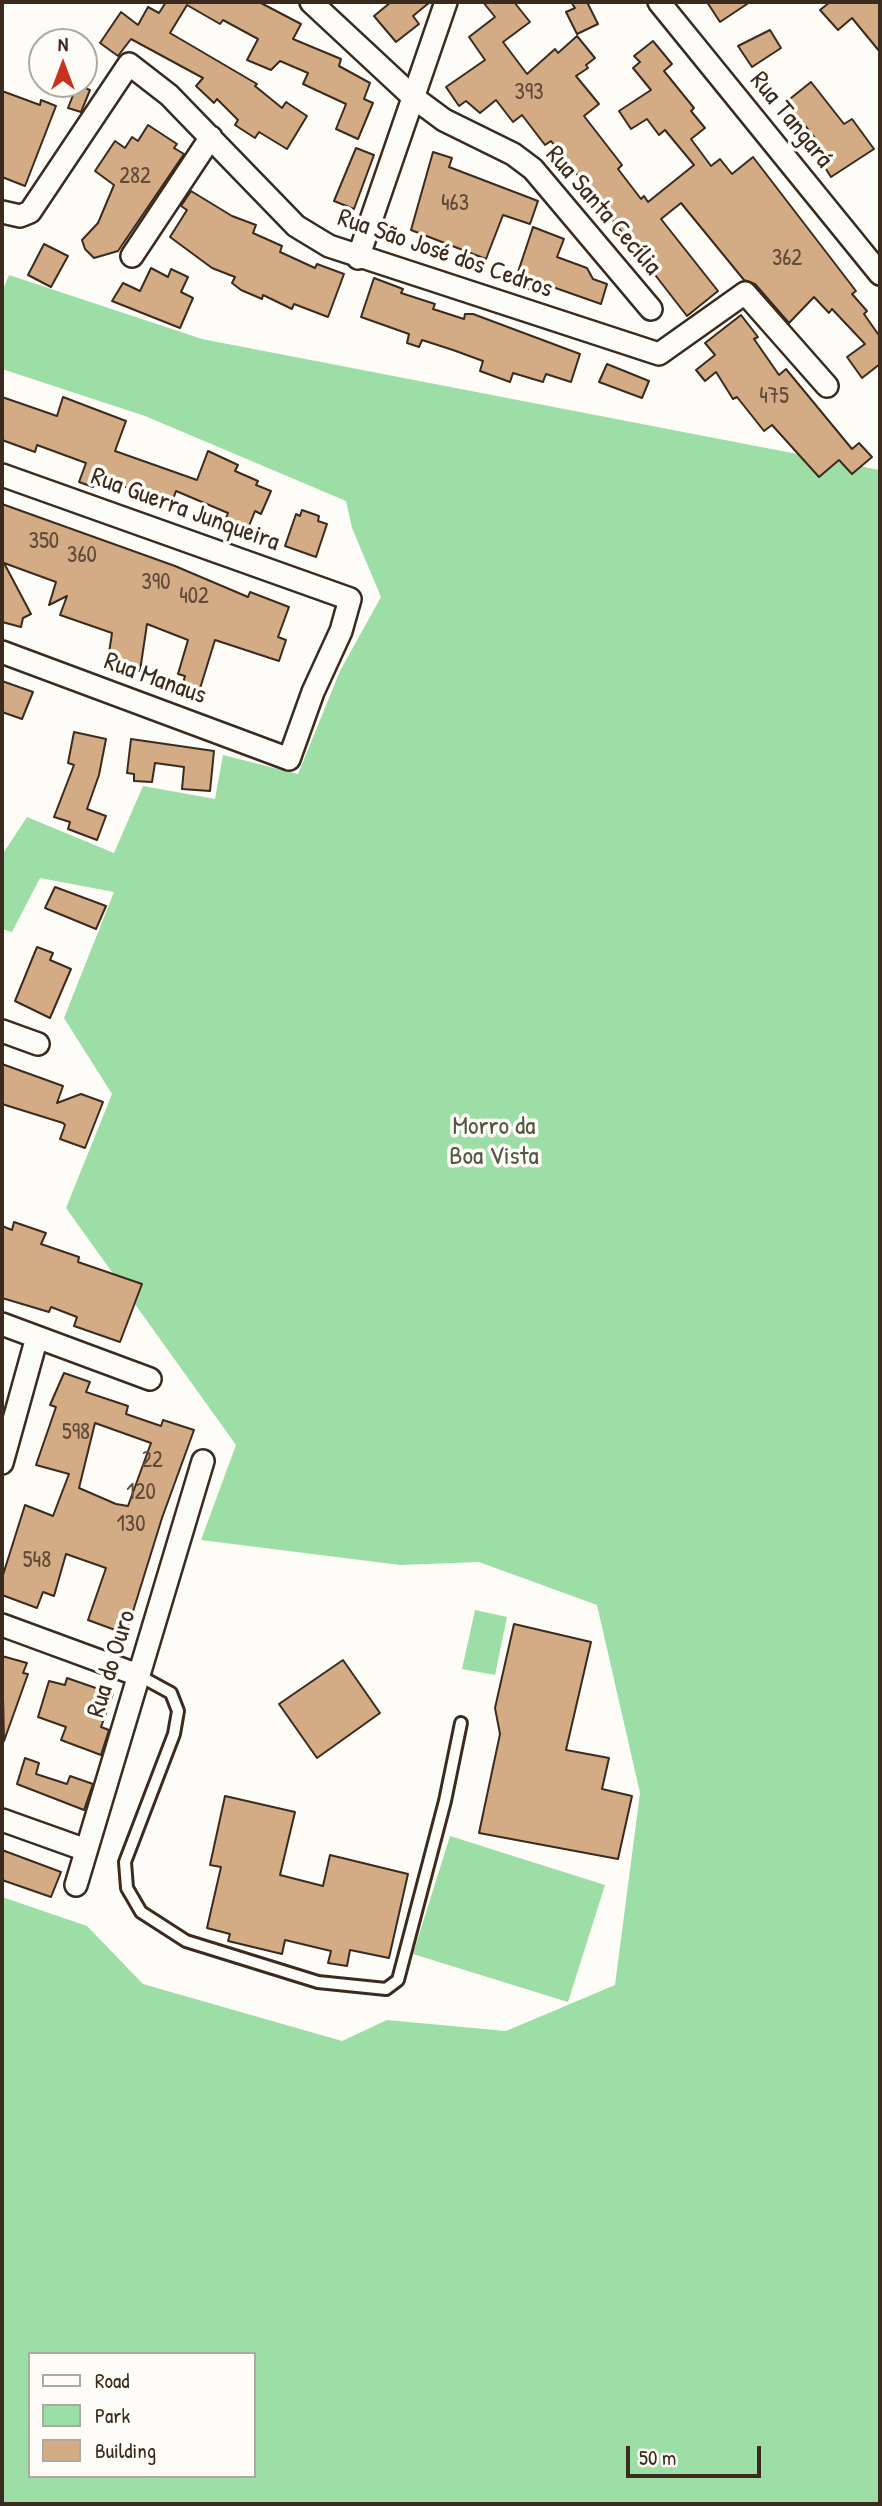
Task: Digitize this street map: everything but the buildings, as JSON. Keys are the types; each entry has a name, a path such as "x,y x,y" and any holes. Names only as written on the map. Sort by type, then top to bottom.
{"street":[{"name":"Rua Santa Cecília","path":"311,2 413,97 444,120 513,154 533,169 652,309"},
{"path":"358,258 446,2"},
{"name":"Rua Tangará","path":"659,2 880,274"},
{"name":"Rua São José dos Cedros","path":"2,212 20,216 30,212 129,64 169,95 296,226 313,238 358,258 659,354 745,293 828,386"},
{"path":"132,256 211,137"},
{"name":"Rua Guerra Junqueira","path":"2,475 350,599 341,631 313,692 289,758"},
{"name":"Rua Manaus","path":"2,652 289,758"},
{"path":"2,1031 38,1044"},
{"path":"2,1324 150,1379"},
{"path":"2,1463 37,1337"},
{"name":"Rua do Ouro","path":"76,1885 203,1461"},
{"path":"2,1625 138,1675"},
{"path":"2,1820 86,1850"}],"lane":[{"path":"138,1675 172,1693 178,1711 174,1734 125,1862 127,1888 141,1912 186,1941 318,1982 386,1989 398,1980 445,1801 461,1723"}],"green space":[{"name":"Morro da Boa Vista","path":"9,275 202,339 880,470 880,2504 2,2504 2,1897 87,1926 143,1984 342,2041 387,2020 506,2031 615,1985 640,1793 597,1605 479,1562 400,1565 201,1540 236,1445 66,1208 112,1094 64,1018 114,892 40,878 12,932 2,929 2,855 27,817 114,853 143,786 215,799 223,755 298,774 340,671 381,597 352,528 346,501 145,416 2,369 2,292"},
{"path":"475,1610 507,1617 495,1675 462,1669"},
{"path":"450,1836 605,1885 568,2002 413,1954"}]}
